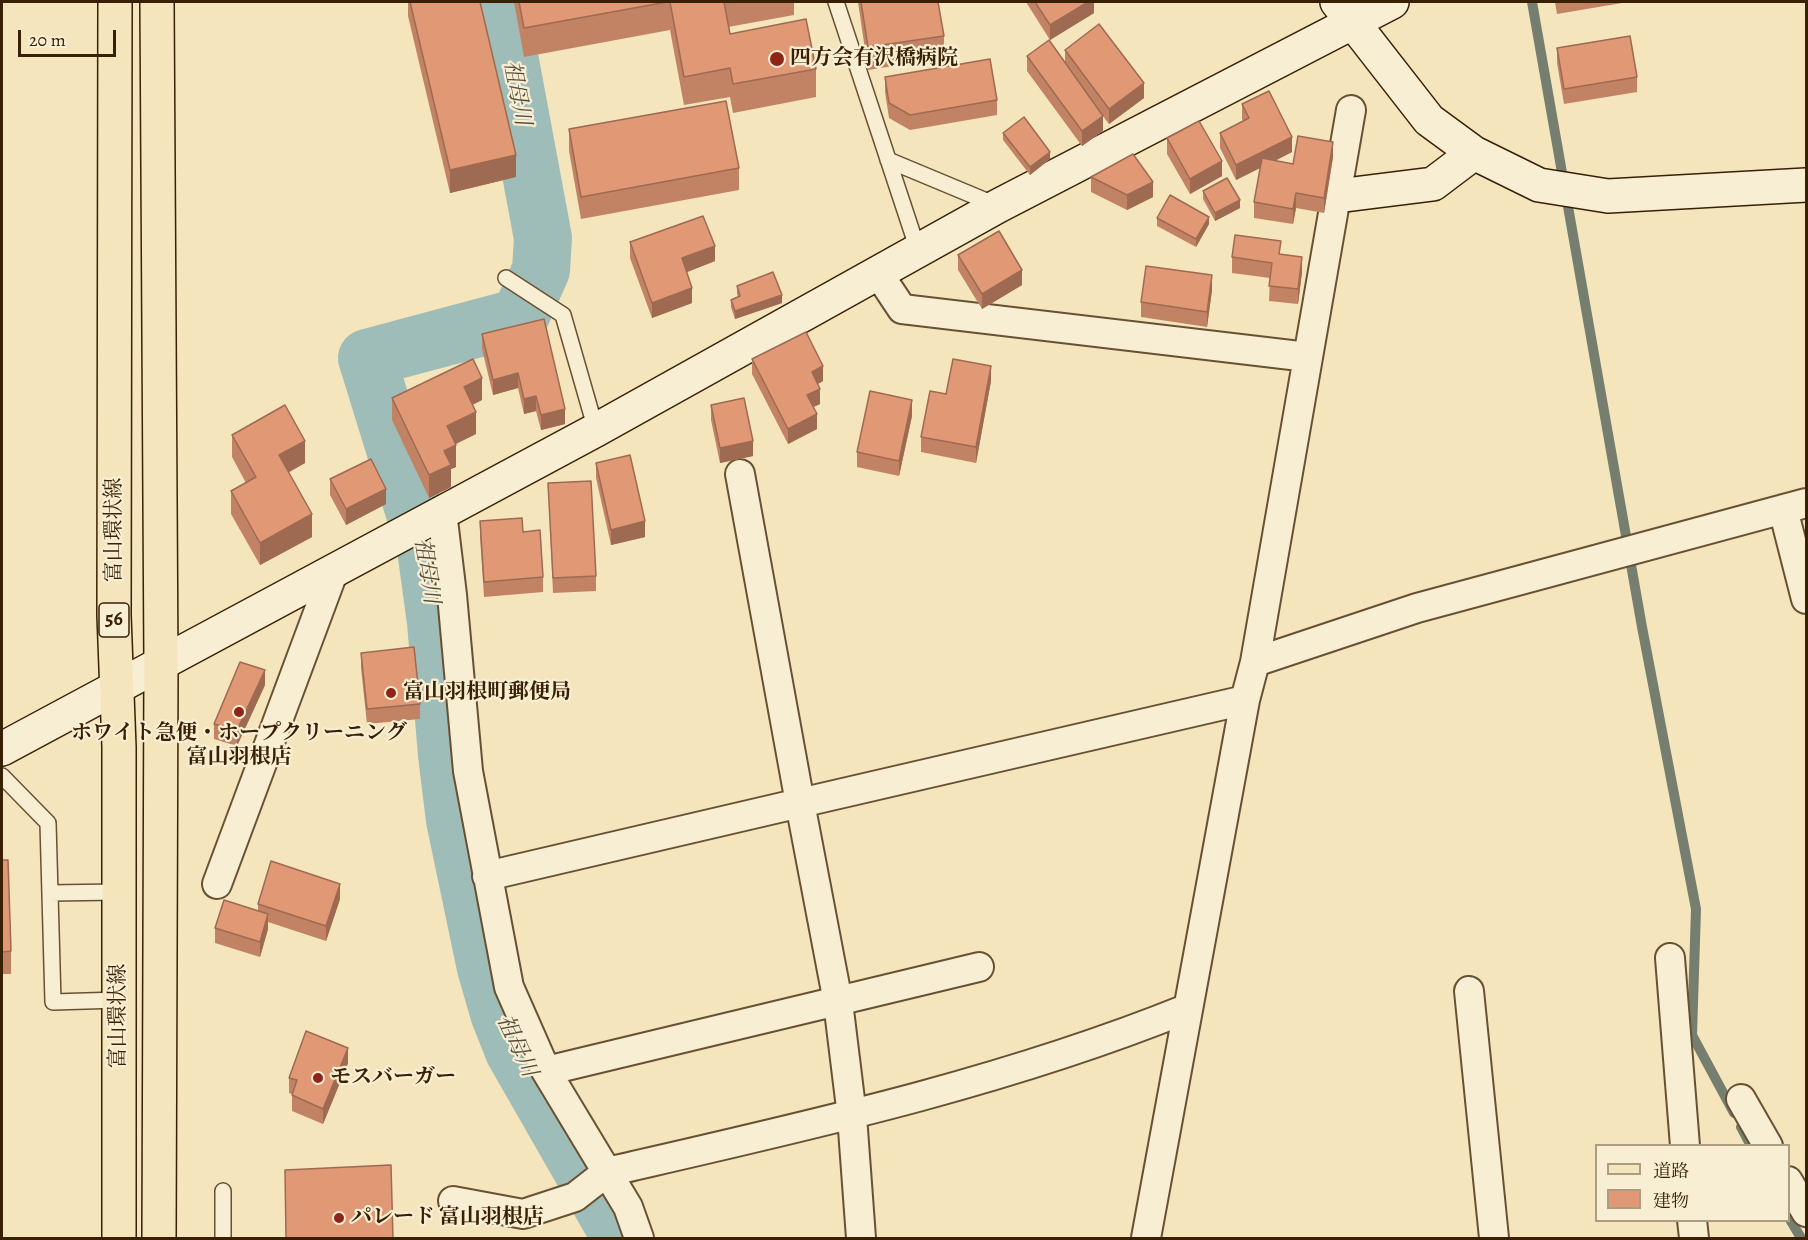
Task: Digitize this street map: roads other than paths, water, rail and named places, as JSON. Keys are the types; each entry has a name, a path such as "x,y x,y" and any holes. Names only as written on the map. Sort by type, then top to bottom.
{"main road":[{"name":"富山環状線","path":"115,2 119,1239"},
{"name":"富山環状線","path":"157,2 161,664 159,1239"}],"street":[{"path":"2,749 597,430 1346,12 1392,2"},
{"path":"1346,12 1429,120 1473,153 1539,185 1608,196 1806,185"},
{"path":"1146,1239 1186,1009 1245,700 1255,662 1351,110"},
{"path":"1337,196 1433,184 1473,153"},
{"path":"878,273 902,309 1308,357"},
{"path":"740,474 838,1002 852,1116 861,1239"},
{"path":"1255,662 1417,608 1795,506 1806,599"},
{"path":"442,512 468,771 508,987 546,1071 628,1207 639,1239"},
{"path":"217,884 334,570"},
{"path":"488,876 1245,700"},
{"path":"1670,958 1685,1144"},
{"path":"546,1071 979,967"},
{"path":"1469,991 1494,1239"},
{"path":"453,1201 523,1214 575,1197 607,1172 852,1116 1116,1037 1186,1009"},
{"path":"1741,1099 1767,1144"},
{"path":"1790,1184 1806,1212"},
{"path":"1692,1222 1694,1239"}],"lane":[{"path":"836,2 918,250"},
{"path":"888,160 998,206"},
{"path":"506,278 563,315 597,430"},
{"path":"2,776 48,823 53,1002 119,1000"},
{"path":"50,893 118,892"},
{"path":"223,1191 224,1239"}],"waterway":[{"name":"祖母川","path":"499,2 543,238 541,270 520,317 367,358 426,549 436,622 455,820 486,968 499,1013 514,1051 621,1238"},
{"path":"1532,2 1642,627 1696,909 1692,1035 1734,1113"},
{"path":"1741,1127 1750,1144"},
{"path":"1790,1219 1801,1238"}],"place":[{"name":"四方会有沢橋病院","path":"777,59"},
{"name":"富山羽根町郵便局","path":"391,693"},
{"name":"ホワイト急便・ホープクリーニング 富山羽根店","path":"239,712"},
{"name":"モスバーガー","path":"318,1078"},
{"name":"パレード 富山羽根店","path":"339,1218"}]}
